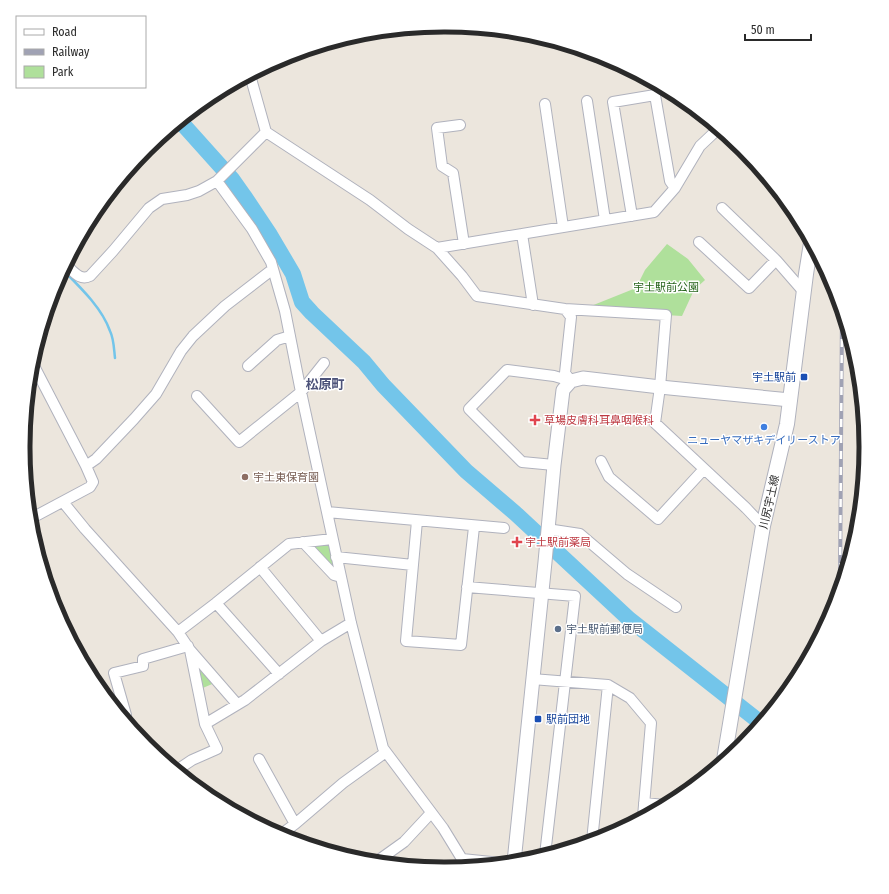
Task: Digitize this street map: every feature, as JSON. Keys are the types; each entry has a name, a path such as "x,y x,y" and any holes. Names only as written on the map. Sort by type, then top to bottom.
{"main road":[{"name":"川尻宇土線","path":"725,752 763,526 787,424 810,252"}],"street":[{"path":"251,80 266,132 370,200 408,229 437,248 462,276 477,296 565,309 666,316 660,387 655,423 746,508 763,526"},
{"path":"632,216 613,102 655,95 670,181 675,188"},
{"path":"587,101 605,220"},
{"path":"545,104 563,227"},
{"path":"460,125 437,128 442,166 453,174 464,244"},
{"path":"71,269 80,278 90,276 149,208 158,201 167,198 187,196 218,180 266,132"},
{"path":"437,248 654,212 675,188 700,146 715,132"},
{"path":"218,180 252,229 271,262 285,311 332,540 351,623 383,748 431,813 462,859 477,860"},
{"path":"722,208 776,260 804,291"},
{"path":"522,234 533,305"},
{"path":"699,242 748,288 776,260"},
{"path":"86,466 101,454 156,394 181,351 193,336 225,306 273,269"},
{"path":"565,309 571,317 565,373 571,381"},
{"path":"248,366 277,340 290,336"},
{"path":"197,396 240,442 301,392 324,363"},
{"path":"554,465 522,462 469,409 507,370 554,376 571,381 583,378 790,400"},
{"path":"36,516 90,487 92,482 86,466 37,372"},
{"path":"515,856 554,465 563,390 571,381"},
{"path":"601,460 609,477 658,519 704,469"},
{"path":"63,502 85,529 178,632 188,648 237,704"},
{"path":"327,512 474,527 504,528"},
{"path":"417,521 406,641 461,645 474,527"},
{"path":"547,529 580,534 627,574 676,608"},
{"path":"178,632 288,544 332,540"},
{"path":"303,542 334,575 341,577"},
{"path":"336,557 412,565"},
{"path":"260,567 322,640"},
{"path":"467,587 575,596 546,849"},
{"path":"216,603 279,674"},
{"path":"205,724 245,700 322,640 351,623"},
{"path":"124,709 114,673 143,666 143,659 188,648"},
{"path":"181,767 192,760 217,749 205,724 188,648"},
{"path":"532,679 608,686 630,698 651,723 643,811"},
{"path":"593,834 608,686"},
{"path":"287,830 343,783 386,752"},
{"path":"259,759 295,824"},
{"path":"644,803 655,804"},
{"path":"383,857 404,842 431,813"}],"green space":[{"name":"宇土駅前公園","path":"667,244 688,259 705,280 694,290 682,316 581,310 636,288 645,270"},
{"path":"332,539 341,577 303,542"},
{"path":"190,650 217,682 198,690"}],"waterway":[{"path":"183,125 232,179 244,196 270,235 293,274 302,302 312,313 364,362 383,385 466,471 515,513 629,619 756,719"},
{"path":"68,275 90,298 102,314 114,344 115,358"}],"railway":[{"path":"840,570 842,330"}],"place":[{"name":"宇土駅前","path":"804,377"},
{"name":"草場皮膚科耳鼻咽喉科","path":"535,420"},
{"name":"ニューヤマザキデイリーストア","path":"764,427"},
{"name":"宇土東保育園","path":"245,477"},
{"name":"宇土駅前薬局","path":"517,542"},
{"name":"宇土駅前郵便局","path":"558,629"},
{"name":"駅前団地","path":"538,719"}],"district":[{"name":"松原町","path":"325,384"}]}
